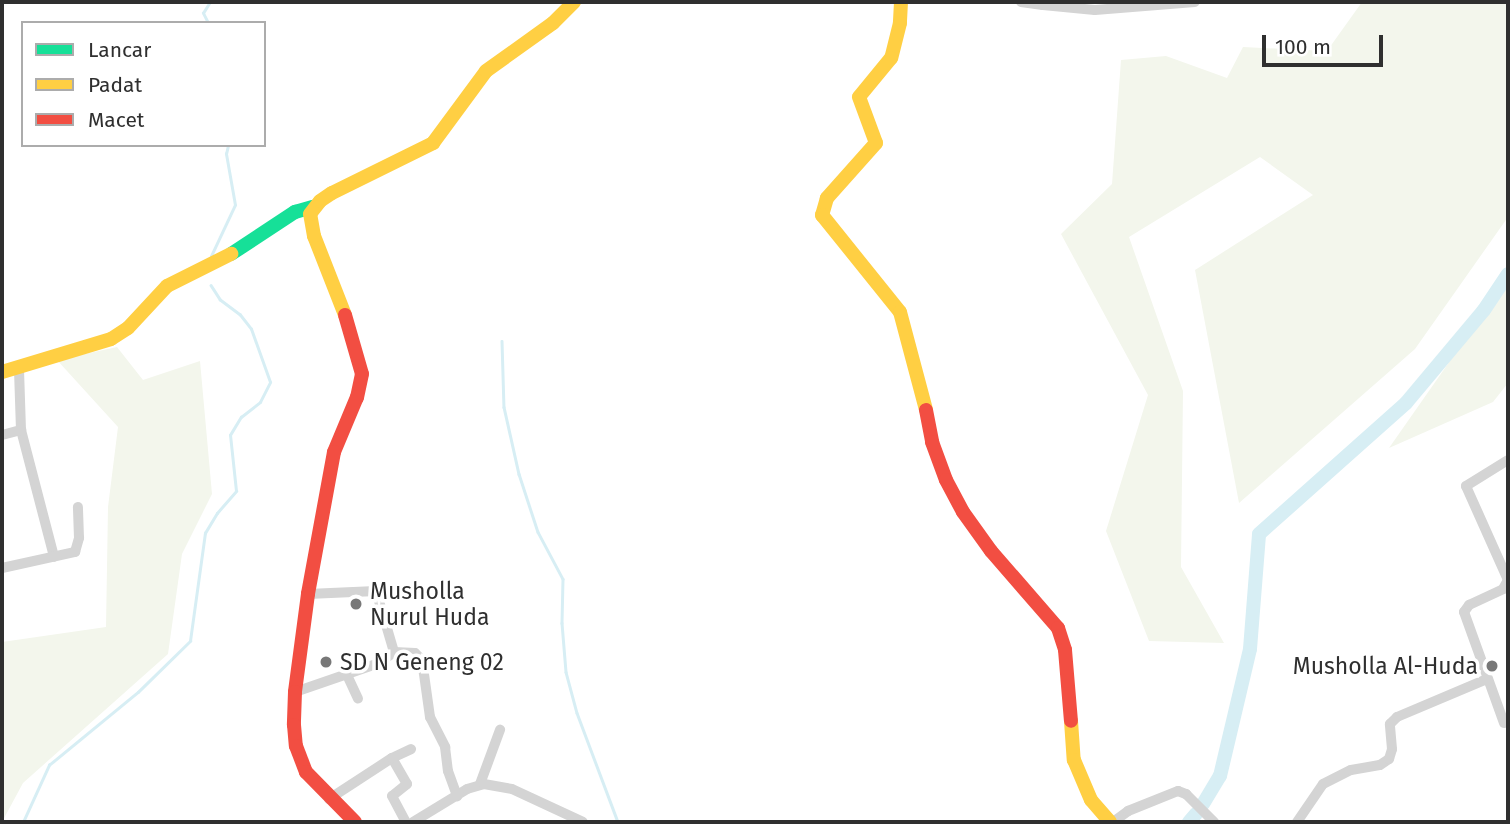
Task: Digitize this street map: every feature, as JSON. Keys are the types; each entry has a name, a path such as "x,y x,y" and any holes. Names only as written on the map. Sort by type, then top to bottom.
{"street":[{"path":"2,372 111,339 128,328 167,286 219,262 295,212 313,207 332,193 433,143 486,71 553,23 574,2"},
{"path":"901,2 900,23 891,58 859,97 876,143 827,198 821,215 900,312 924,397 932,442 946,480 963,512 991,551 1058,628 1065,650 1074,760 1091,800 1111,822 1128,811 1178,791 1186,794 1214,822"},
{"path":"1021,2 1095,10 1195,2"},
{"path":"313,207 310,218 314,236 349,326 362,374 357,397 334,452 308,594 295,692 294,725 300,759 306,772 329,799 355,822"},
{"path":"19,369 21,429 54,557"},
{"path":"2,435 21,429"},
{"path":"1504,723 1466,624 1464,609 1503,589 1508,580 1466,486 1508,460"},
{"path":"2,568 73,554 77,550 78,507"},
{"path":"308,594 376,591 394,652"},
{"path":"295,692 379,663 394,652 415,653 422,660 430,717 446,750 448,771 457,796"},
{"path":"348,675 358,699"},
{"path":"1297,822 1323,784 1351,770 1380,765 1389,759 1392,749 1391,724 1397,717 1487,679"},
{"path":"480,784 500,730"},
{"path":"329,799 392,758 411,750"},
{"path":"392,758 407,784 392,796 406,822"},
{"path":"413,822 480,784 512,789 583,822"}],"shaded area":[{"path":"1362,2 1508,2 1508,217 1415,349 1239,503 1195,270 1313,195 1260,157 1129,237 1183,391 1181,567 1224,643 1149,641 1106,531 1148,395 1061,234 1112,184 1121,60 1166,56 1227,78 1243,47 1327,51"},
{"path":"1508,278 1508,383 1493,402 1389,448"},
{"path":"117,347 143,380 200,361 212,494 182,554 168,654 23,783 2,822 2,642 106,627 108,507 118,427 57,360"}],"waterway":[{"path":"207,21 203,13 210,2"},
{"path":"211,256 235,205 226,154 228,147"},
{"path":"1203,804 1220,776 1250,649 1259,534 1406,403 1484,310 1508,274"},
{"path":"23,822 49,765 138,692 190,641 205,533 217,513 236,491 230,435 241,417 260,402 270,382 251,329 240,315 220,300 211,286"},
{"path":"502,341 504,407 519,474 538,532 563,579 562,623 566,672 577,713 618,822"},
{"path":"1189,822 1196,814"}],"traffic: fast":[{"path":"231,254 295,212 313,207"}],"traffic: slow":[{"path":"345,315 314,236 310,214 320,201 332,193 433,143 486,71 553,23 574,2"},
{"path":"901,2 900,23 891,58 859,97 876,143 827,198 822,215 900,312 926,410"},
{"path":"2,372 111,339 128,328 167,286 231,254"},
{"path":"1071,721 1074,760 1091,800 1110,822"}],"traffic: jam":[{"path":"345,315 362,374 357,397 334,452 308,594 295,692 294,725 296,746 306,772 355,822"},
{"path":"926,410 932,442 946,480 963,512 991,551 1058,628 1065,650 1071,721"}],"place":[{"name":"Musholla Nurul Huda","path":"356,604"},
{"name":"SD N Geneng 02","path":"326,662"},
{"name":"Musholla Al-Huda","path":"1492,666"}]}
